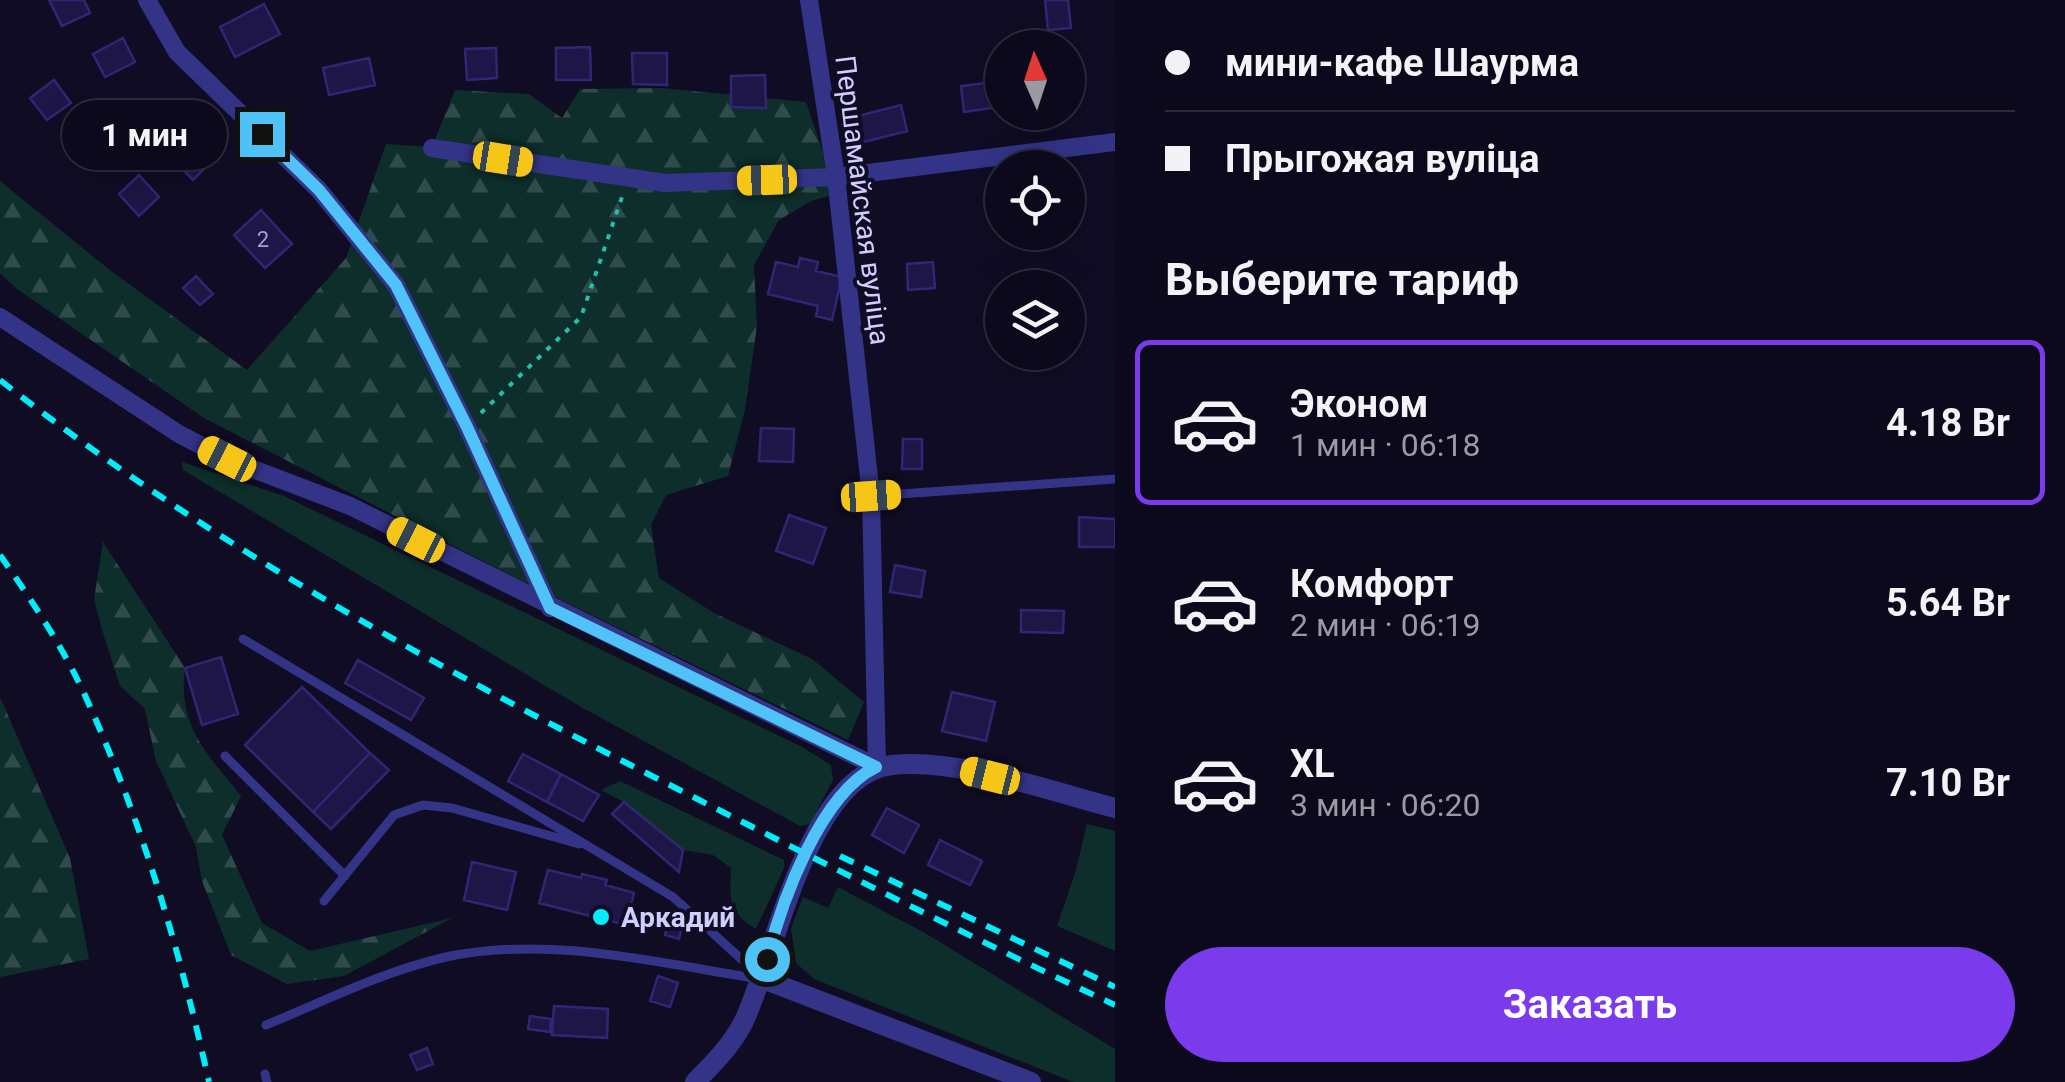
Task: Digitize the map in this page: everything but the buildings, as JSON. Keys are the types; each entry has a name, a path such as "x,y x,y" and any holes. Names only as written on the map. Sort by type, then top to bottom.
{"street":[{"path":"147,0 177,52 319,190 396,285 550,608"},
{"name":"Першамайская вуліца","path":"809,0 836,177 871,496 876,767"},
{"path":"432,148 664,184 836,177 1115,142"},
{"path":"0,317 179,434 227,459 350,506 876,767"},
{"path":"703,1078 742,1026 762,979 782,912 811,844 842,793 860,775 876,767 906,764 960,768 1115,808"},
{"path":"762,979 1030,1082"}],"lane":[{"path":"871,496 1115,479"},
{"path":"243,639 673,896 762,979"},
{"path":"225,756 345,876"},
{"path":"324,901 394,815 423,805 452,808 591,848"},
{"path":"266,1025 404,969 476,952 561,950 762,979"}],"path":[{"path":"467,427 581,317 628,178"}],"green space":[{"path":"661,88 806,102 823,152 829,196 811,201 779,220 754,265 757,326 745,409 728,476 666,495 651,525 659,578 714,613 812,659 864,702 848,740 506,573 204,418 17,289 0,273 0,181 111,271 247,370 346,258 386,144 432,147 455,90 529,94 562,118 580,89"},
{"path":"182,462 284,496 802,747 831,765 833,780 810,824 800,826 581,707 183,470"},
{"path":"103,542 185,668 190,723 206,752 241,796 222,835 262,923 310,951 452,918 344,976 287,984 231,955 202,881 196,847 156,761 145,709 120,686 103,633 94,600"},
{"path":"0,697 70,858 89,959 0,977"},
{"path":"620,781 784,860 784,868 756,929 732,903 731,868 713,855 683,850 624,802 601,790"},
{"path":"1087,824 1115,831 1115,951 1057,926"},
{"path":"838,887 925,933 1115,1049 1115,1082 1073,1082 814,979 796,963 791,928 803,897 828,908"}],"railway":[{"path":"0,380 157,494 238,547 403,644 573,736 1115,1005"},
{"path":"0,555 74,673 104,739 171,932 209,1082"},
{"path":"840,856 1115,987"}],"place":[{"name":"Аркадий","path":"601,917"}],"route":[{"path":"262,134 319,190 396,285 550,608 876,767 860,775 842,793 811,844 767,959"}]}
